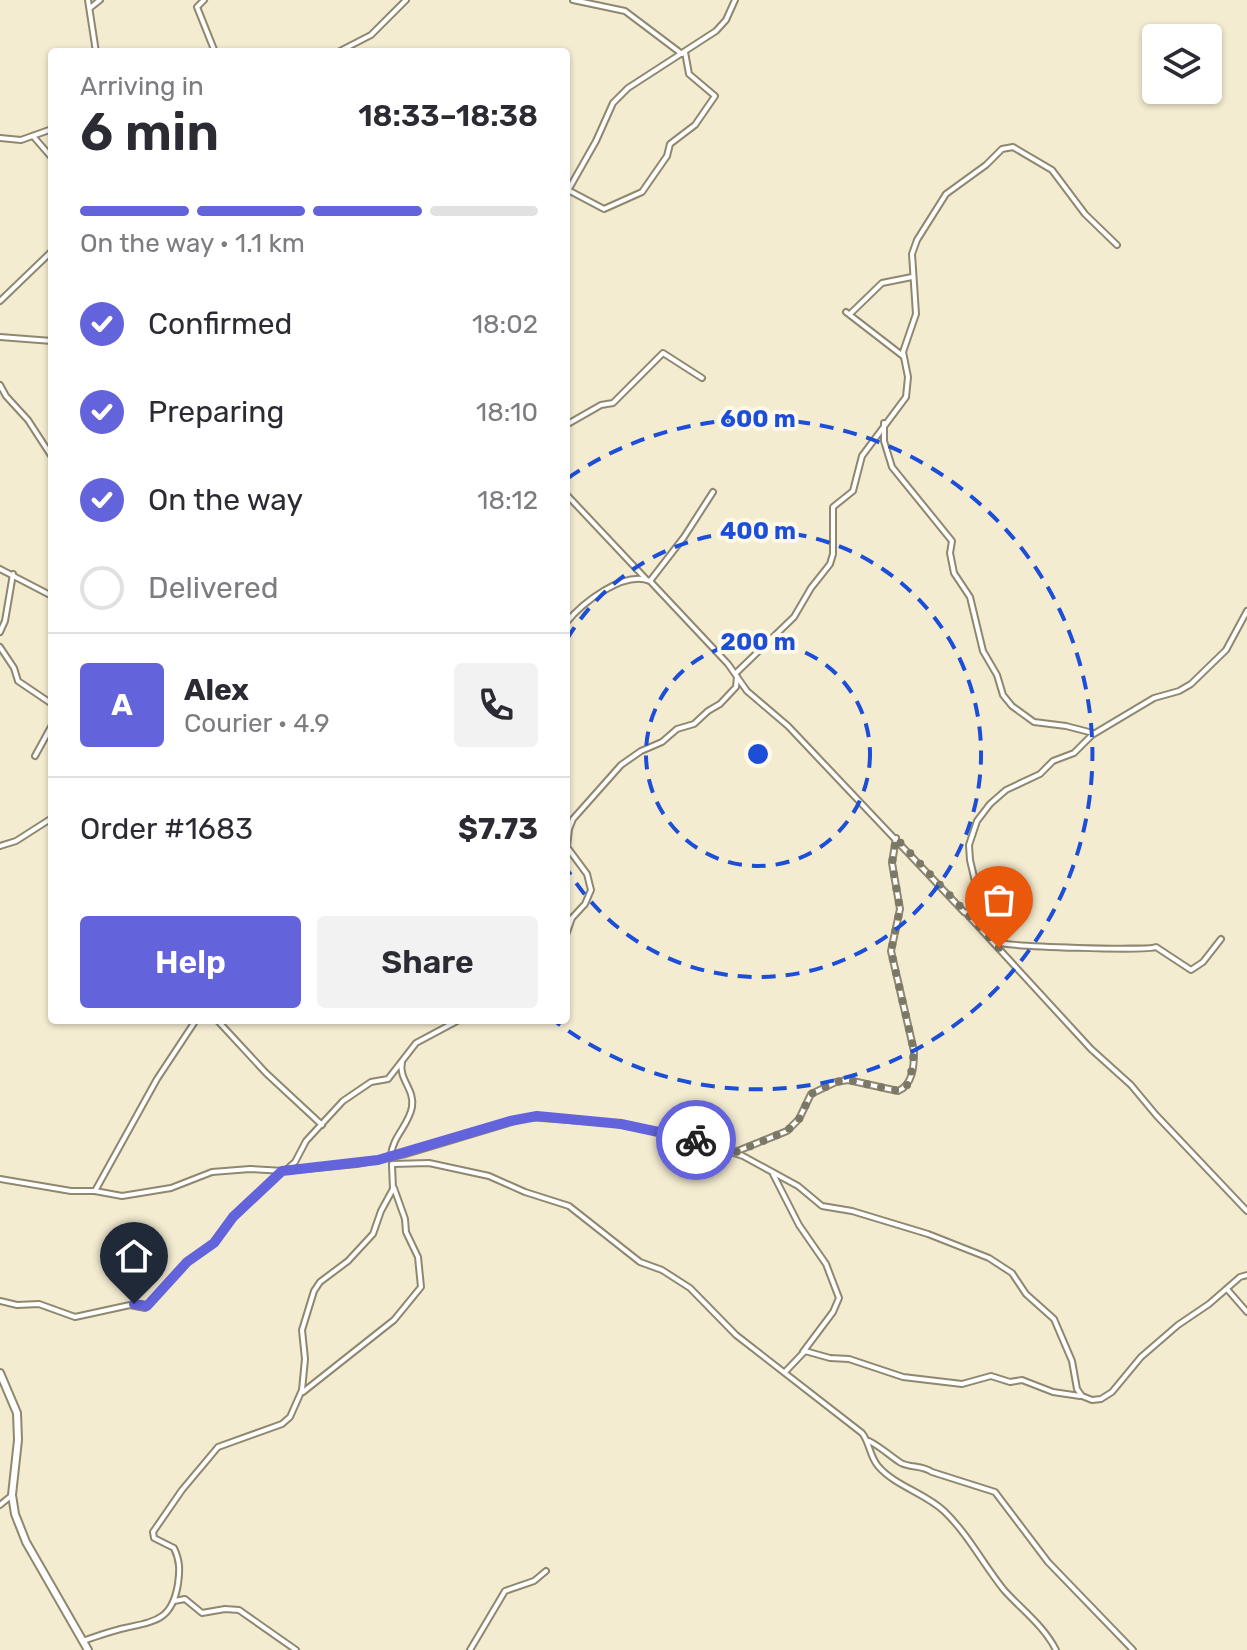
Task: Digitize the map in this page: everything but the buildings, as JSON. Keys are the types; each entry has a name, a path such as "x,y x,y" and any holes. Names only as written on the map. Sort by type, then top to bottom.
{"street":[{"path":"88,0 95,48"},
{"path":"90,8 100,0"},
{"path":"204,0 197,7 213,48"},
{"path":"346,48 374,33 406,0"},
{"path":"570,193 604,209 642,192 667,156 670,144 695,125 715,96 689,74 683,53 625,11 573,0"},
{"path":"570,187 616,99 720,27 735,0"},
{"path":"0,138 15,141 48,130"},
{"path":"33,136 48,153"},
{"path":"570,826 573,819 621,765 641,751 662,742 677,729 694,724 720,704 736,687 737,674 794,617 830,564 833,554 833,507 853,491 859,461 907,394 903,356 916,318 913,249 940,202 960,182 1006,147 1013,147 1052,170 1085,214 1117,245"},
{"path":"0,301 48,255"},
{"path":"903,356 848,313 885,281 912,277"},
{"path":"0,337 48,341"},
{"path":"570,423 601,405 613,403 663,353 702,378"},
{"path":"0,385 48,451"},
{"path":"0,395 8,399"},
{"path":"884,423 884,441 892,467 951,540 952,567 956,579 970,597 983,651 997,675 1003,695 1034,722 1095,733"},
{"path":"648,581 684,537 713,492"},
{"path":"570,498 737,674 747,691 788,726 896,838 1091,1049 1131,1085 1247,1211"},
{"path":"0,569 48,594"},
{"path":"0,632 5,621 13,574"},
{"path":"570,618 580,607 618,584 632,578 648,581"},
{"path":"965,913 975,915 981,907 969,852 973,829 982,813 1003,792 1037,776 1053,761 1074,753 1095,733 1154,698 1184,689 1200,677 1226,650 1247,611"},
{"path":"0,647 14,668 18,681 48,701"},
{"path":"35,756 48,732"},
{"path":"0,846 16,841 48,821"},
{"path":"734,1153 787,1131 799,1119 811,1094 829,1085 848,1080 898,1091 908,1084 914,1051 891,951 900,909 892,863 896,838"},
{"path":"570,851 592,885 588,899 575,913 570,925"},
{"path":"994,941 1021,946 1146,950 1155,947 1192,970 1203,962 1221,939"},
{"path":"95,1191 157,1079 193,1024"},
{"path":"221,1024 272,1079 322,1125"},
{"path":"0,1301 17,1305 39,1304 75,1317 130,1305 145,1308 187,1262 214,1243 233,1217 293,1165 304,1143 349,1096 371,1082 388,1079 418,1042 452,1024"},
{"path":"301,1394 394,1320 420,1289 418,1257 406,1232 404,1215 393,1186 392,1146 412,1107 411,1092 401,1073 402,1062"},
{"path":"0,1179 71,1191 130,1195 171,1188 212,1172 250,1169 283,1171 357,1164 537,1116 621,1124 699,1141 734,1153 806,1192 822,1206 852,1211 928,1234 1007,1268 1030,1299 1054,1319 1072,1361 1077,1389 1082,1396"},
{"path":"392,1164 429,1163 489,1176 569,1206 640,1262 662,1270 690,1288 729,1329 849,1421 867,1440 884,1448 903,1464 922,1466 995,1492 1048,1562 1133,1650"},
{"path":"772,1172 799,1225 826,1264 839,1298 833,1312 785,1372"},
{"path":"83,1641 151,1623 166,1613 174,1601 180,1569 172,1546 153,1537 153,1532 182,1490 216,1450 287,1421 301,1394 305,1359 303,1323 314,1291 373,1234 393,1186"},
{"path":"803,1352 849,1359 903,1377 962,1384 991,1376 1010,1382 1022,1380 1053,1392 1092,1400 1108,1396 1124,1381 1141,1357 1240,1277 1247,1275"},
{"path":"1227,1289 1247,1312"},
{"path":"0,1373 17,1413 18,1440 12,1495 15,1514 26,1542 88,1650"},
{"path":"867,1440 876,1464 893,1479 942,1509 965,1535 1004,1590 1045,1630 1056,1650"},
{"path":"0,1505 12,1495"},
{"path":"470,1650 505,1591 534,1581 546,1571"},
{"path":"174,1601 185,1599 202,1613 239,1610 296,1650"}],"way so far":[{"path":"696,1140 734,1153 787,1131 799,1119 811,1094 829,1085 848,1080 898,1091 908,1084 914,1051 891,951 900,909 892,863 896,838 999,948"}],"route":[{"path":"134,1304 145,1308 187,1262 214,1243 233,1217 282,1171 357,1164 406,1154 510,1121 537,1116 621,1124 696,1140"}]}
